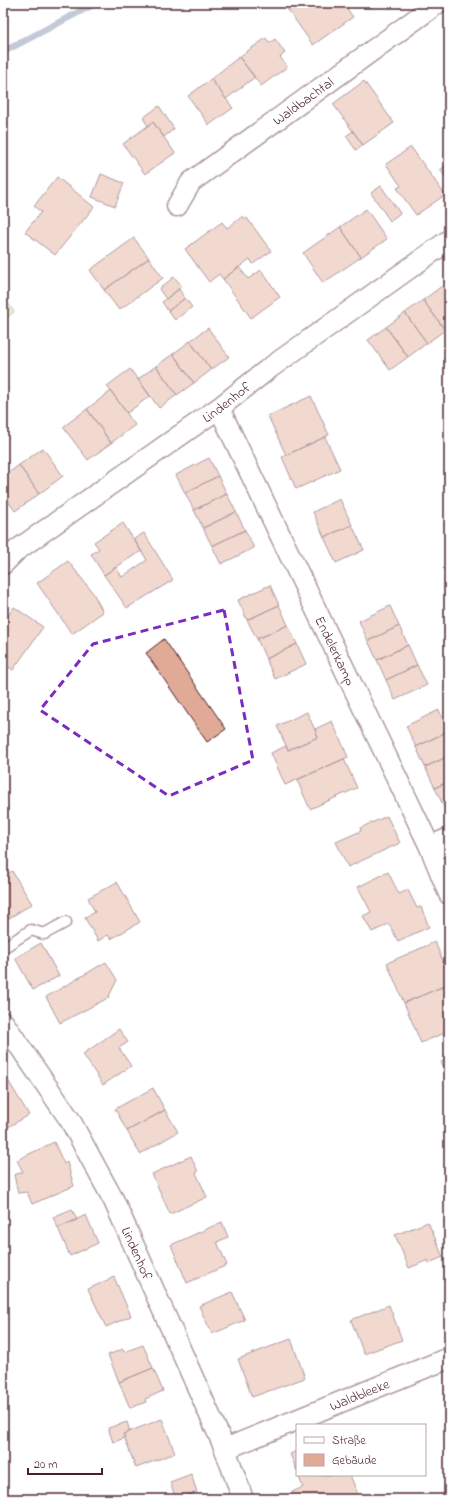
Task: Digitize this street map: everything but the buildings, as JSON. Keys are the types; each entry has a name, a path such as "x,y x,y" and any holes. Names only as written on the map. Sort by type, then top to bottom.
{"street":[{"name":"Waldbachtal","path":"177,206 191,182 438,3"},
{"name":"Lindenhof","path":"3,564 17,550 219,408 267,370 449,240"},
{"name":"Endelerkamp","path":"219,408 430,847 449,894"},
{"path":"430,847 449,838"},
{"name":"Lindenhof","path":"3,1022 70,1120 114,1201 225,1449 243,1499"},
{"name":"Waldbleeke","path":"225,1449 449,1358"}],"lane":[{"path":"3,948 31,930 44,934 66,922"}],"highlighted area":[{"path":"224,610 253,760 169,796 40,710 93,644"}],"green space":[{"path":"3,295 14,312 3,320"}],"waterway":[{"path":"3,52 96,3"}]}
